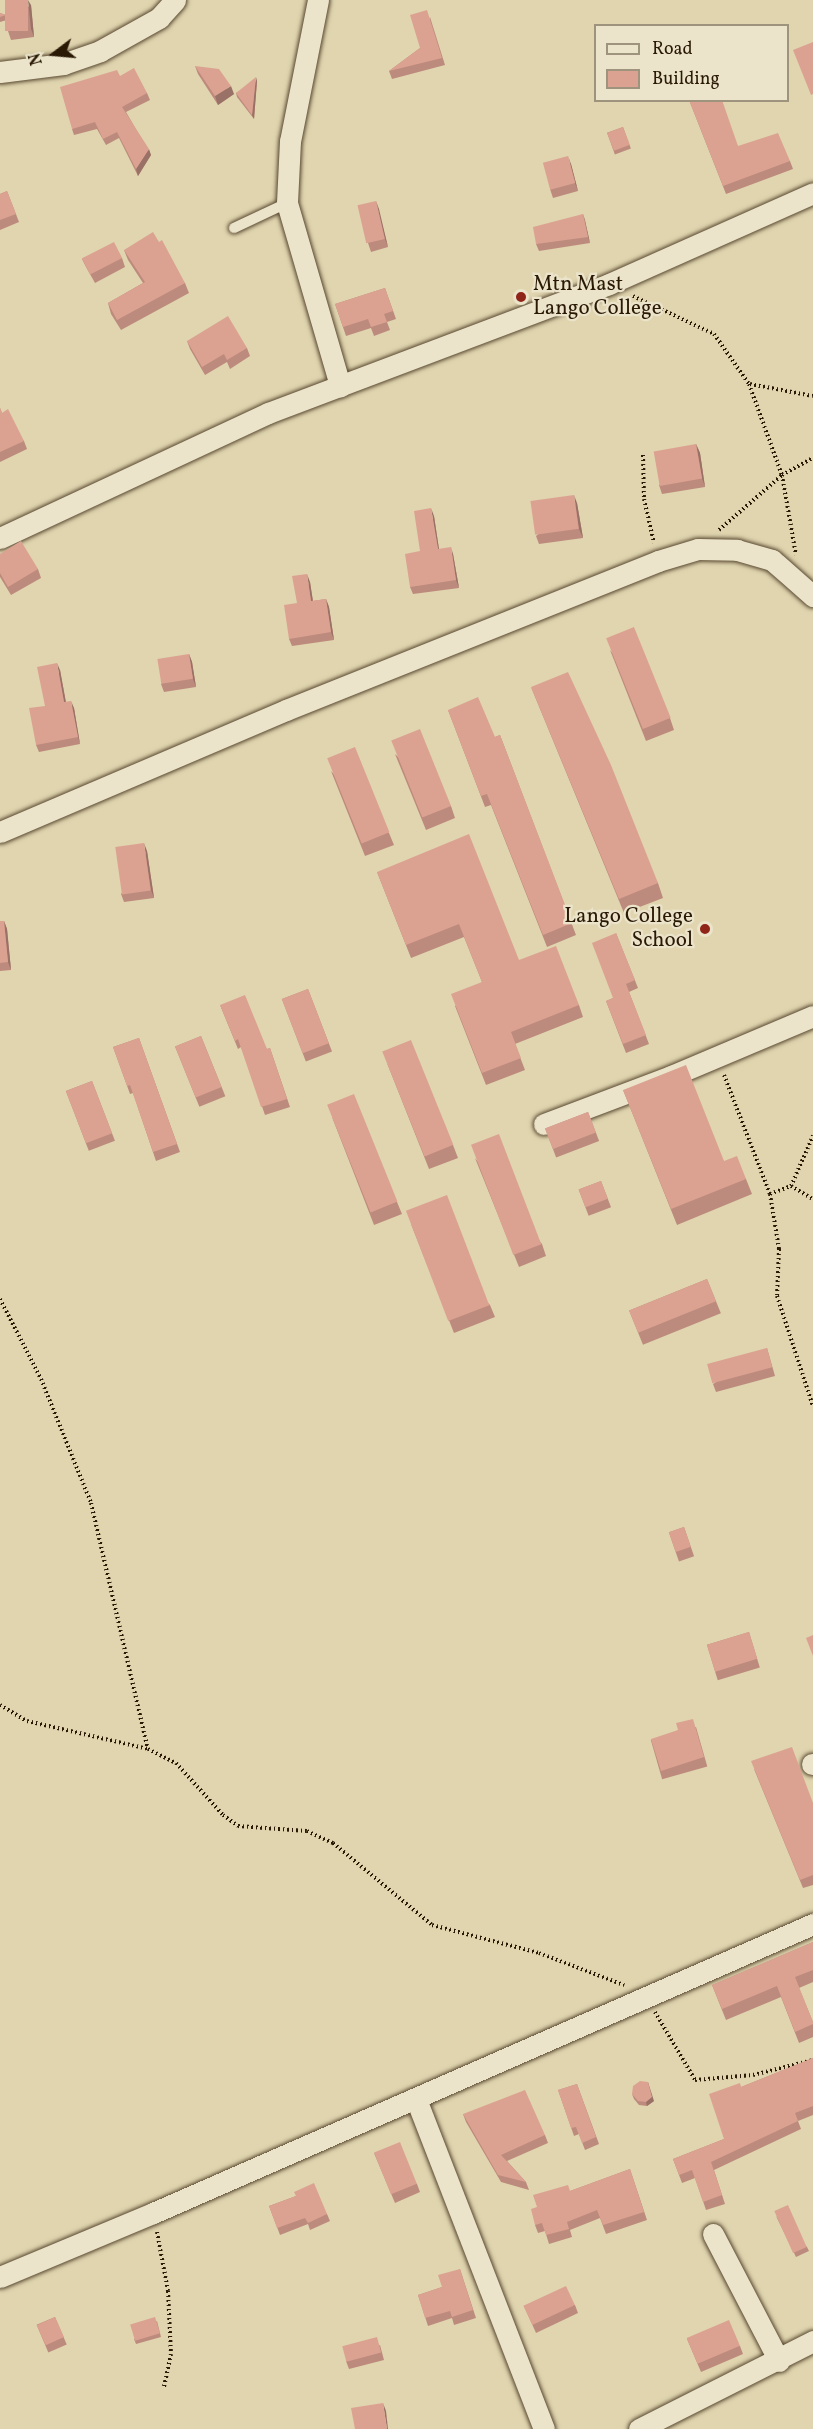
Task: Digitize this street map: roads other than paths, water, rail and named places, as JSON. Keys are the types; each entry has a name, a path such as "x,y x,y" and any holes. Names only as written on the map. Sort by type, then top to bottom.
{"street":[{"path":"0,72 63,64 100,51 159,18 175,0"},
{"path":"318,0 290,141 287,203 340,386"},
{"path":"0,538 268,413 609,284 813,193"},
{"path":"0,832 285,710 658,561 699,549 737,550 772,560 807,589"},
{"path":"544,1124 717,1058 813,1016"},
{"path":"0,2277 416,2099 813,1924"},
{"path":"416,2099 544,2429"},
{"path":"713,2234 779,2361"},
{"path":"639,2429 779,2361 813,2341"}],"lane":[{"path":"234,228 287,203"}],"place":[{"name":"Mtn Mast Lango College","path":"521,297"},
{"name":"Lango College School","path":"705,929"}]}
